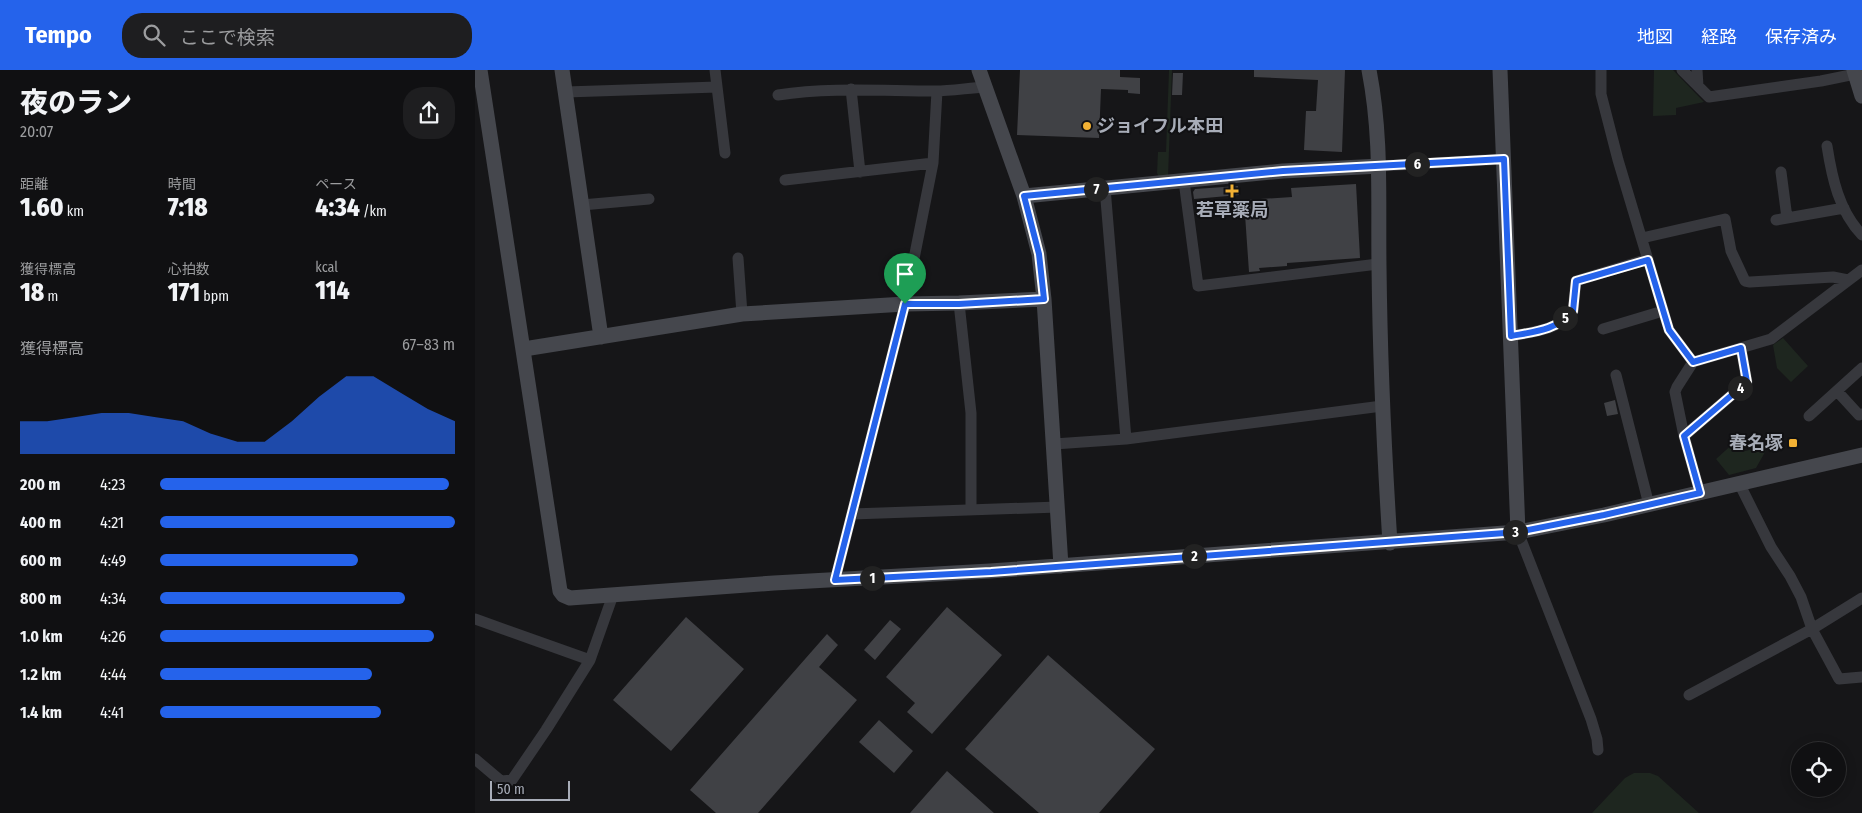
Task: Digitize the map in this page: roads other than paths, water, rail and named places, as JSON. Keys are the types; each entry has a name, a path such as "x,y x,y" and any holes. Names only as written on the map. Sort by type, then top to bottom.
{"street":[{"path":"480,70 479,89 524,349 560,591 563,595 570,598 1061,566 1518,532 1649,505 1862,454"},
{"path":"562,70 601,337"},
{"path":"715,70 725,153"},
{"path":"979,70 1024,196 1039,254 1044,299 1061,566"},
{"path":"1369,70 1380,166 1381,406 1390,542"},
{"path":"1500,70 1518,532 1591,719 1598,750"},
{"path":"1601,70 1601,94 1663,311 1669,330 1693,362"},
{"path":"1682,70 1709,97 1815,76 1854,72 1862,96"},
{"path":"1697,70 1698,86"},
{"path":"566,92 717,87"},
{"path":"778,95 801,91 937,91 985,87"},
{"path":"851,90 860,172"},
{"path":"835,580 905,304 933,163 937,91"},
{"path":"1827,146 1831,175 1844,208 1862,235"},
{"path":"1024,196 1283,171 1504,159"},
{"path":"785,180 933,163"},
{"path":"1781,172 1782,219 1844,208"},
{"path":"1185,180 1198,286 1379,264"},
{"path":"1105,188 1127,439"},
{"path":"582,205 649,199"},
{"path":"1641,238 1725,219 1731,251 1745,281 1833,277 1848,280"},
{"path":"737,258 742,314"},
{"path":"1511,336 1549,329 1570,314 1573,311 1576,281 1648,260"},
{"path":"1700,493 1684,436 1675,392 1693,362 1771,339 1862,270"},
{"path":"524,349 742,314 905,304 959,304 1044,299"},
{"path":"959,304 971,413 971,510"},
{"path":"1603,329 1663,311"},
{"path":"1684,436 1747,382 1741,348"},
{"path":"1809,416 1862,368"},
{"path":"1616,375 1649,505"},
{"path":"1837,391 1859,415 1862,414"},
{"path":"1054,444 1127,439 1381,406"},
{"path":"1739,483 1771,547 1790,576 1801,598 1812,629 1839,679 1862,677"},
{"path":"852,514 1058,508"},
{"path":"475,759 501,781 512,780 590,660 613,595"},
{"path":"1689,695 1812,629 1862,598"},
{"path":"475,619 590,660"}],"place":[{"name":"ジョイフル本田","path":"1087,126"},
{"name":"若草薬局","path":"1232,191"},
{"name":"春名塚","path":"1793,443"}]}
